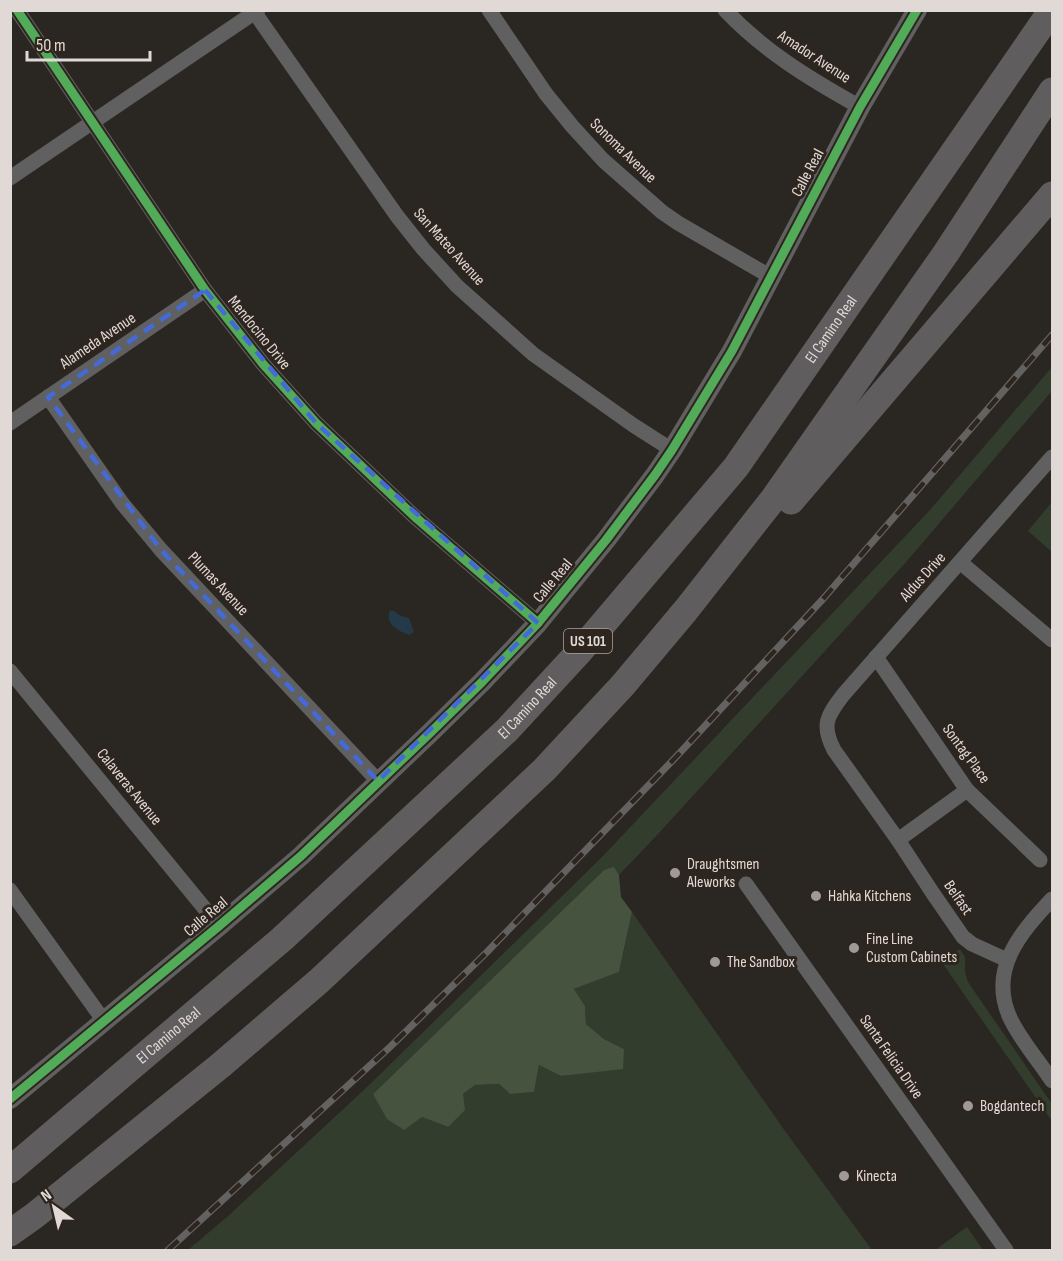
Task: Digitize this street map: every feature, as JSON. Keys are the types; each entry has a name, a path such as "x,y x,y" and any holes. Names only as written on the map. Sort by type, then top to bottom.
{"highway":[{"name":"El Camino Real","path":"10,1170 282,939 507,730 580,651 736,467 1052,10"},
{"path":"10,1233 221,1065 319,981 544,770 623,685 686,610 781,489 946,253 1053,91"},
{"path":"686,610 786,507 1053,195"}],"street":[{"name":"Mendocino Drive","path":"17,10 205,290 263,364 316,423 414,516 537,623"},
{"name":"Sonoma Avenue","path":"489,10 546,94 603,160 662,212 771,277"},
{"name":"Amador Avenue","path":"725,10 773,54 808,78 860,107"},
{"name":"Calle Real","path":"10,1099 301,856 430,734 537,623 606,540 672,450 732,351 860,107 917,10"},
{"path":"10,178 257,12"},
{"name":"San Mateo Avenue","path":"257,12 397,216 457,286 532,354 672,450"},
{"name":"Alameda Avenue","path":"10,423 205,290"},
{"name":"Plumas Avenue","path":"48,397 122,503 161,550 378,781"},
{"name":"Aldus Drive","path":"826,724 832,709 843,694 1053,457"},
{"path":"960,562 1053,640"},
{"name":"Sontag Place","path":"876,657 967,790 1040,860"},
{"name":"Calaveras Avenue","path":"10,671 219,926"},
{"name":"Belfast","path":"826,724 827,737 834,750 967,941 1007,960"},
{"path":"898,840 967,790"},
{"name":"Santa Felicia Drive","path":"746,884 1006,1251"},
{"path":"10,890 104,1022"},
{"path":"1053,900 1021,934 1007,960 1003,982 1006,1009 1017,1030 1053,1081"}],"highlighted area":[{"path":"205,290 316,423 538,623 378,781 161,550 48,397"}],"green space":[{"path":"1052,367 1052,391 907,561 659,833 619,875 614,868 604,870 373,1094 448,1127 463,1094 475,1085 499,1084 510,1094 534,1092 539,1065 561,1076 584,1073 624,1049 604,1039 586,1024 585,1006 574,989 619,972 632,912 785,1131 872,1250 188,1250 227,1217 367,1087 602,857 930,510"},
{"path":"1052,502 1052,552 1028,531"},
{"path":"614,867 619,875 621,897 632,912 619,972 574,989 585,1006 586,1024 604,1039 624,1049 623,1069 561,1076 539,1065 534,1092 510,1094 499,1084 475,1085 463,1094 465,1110 448,1127 422,1117 404,1130 387,1119 373,1094 604,870"},
{"path":"960,949 965,957 968,982 1052,1104 1052,1121 941,961"},
{"path":"967,1227 983,1250 935,1250"}],"water":[{"path":"390,611 409,618 414,632 409,635 394,626 389,620"}],"railway":[{"path":"168,1250 390,1047 487,952 675,758 823,599 1052,335"}],"cycle path":[{"path":"17,10 205,290 263,364 316,423 414,516 538,623"},
{"path":"10,1099 301,856 482,682 538,623 606,540 672,450 732,351 860,107 917,10"}],"place":[{"name":"Draughtsmen Aleworks","path":"675,873"},
{"name":"Hahka Kitchens","path":"816,896"},
{"name":"Fine Line Custom Cabinets","path":"854,948"},
{"name":"The Sandbox","path":"715,962"},
{"name":"Bogdantech","path":"968,1106"},
{"name":"Kinecta","path":"844,1176"}]}
